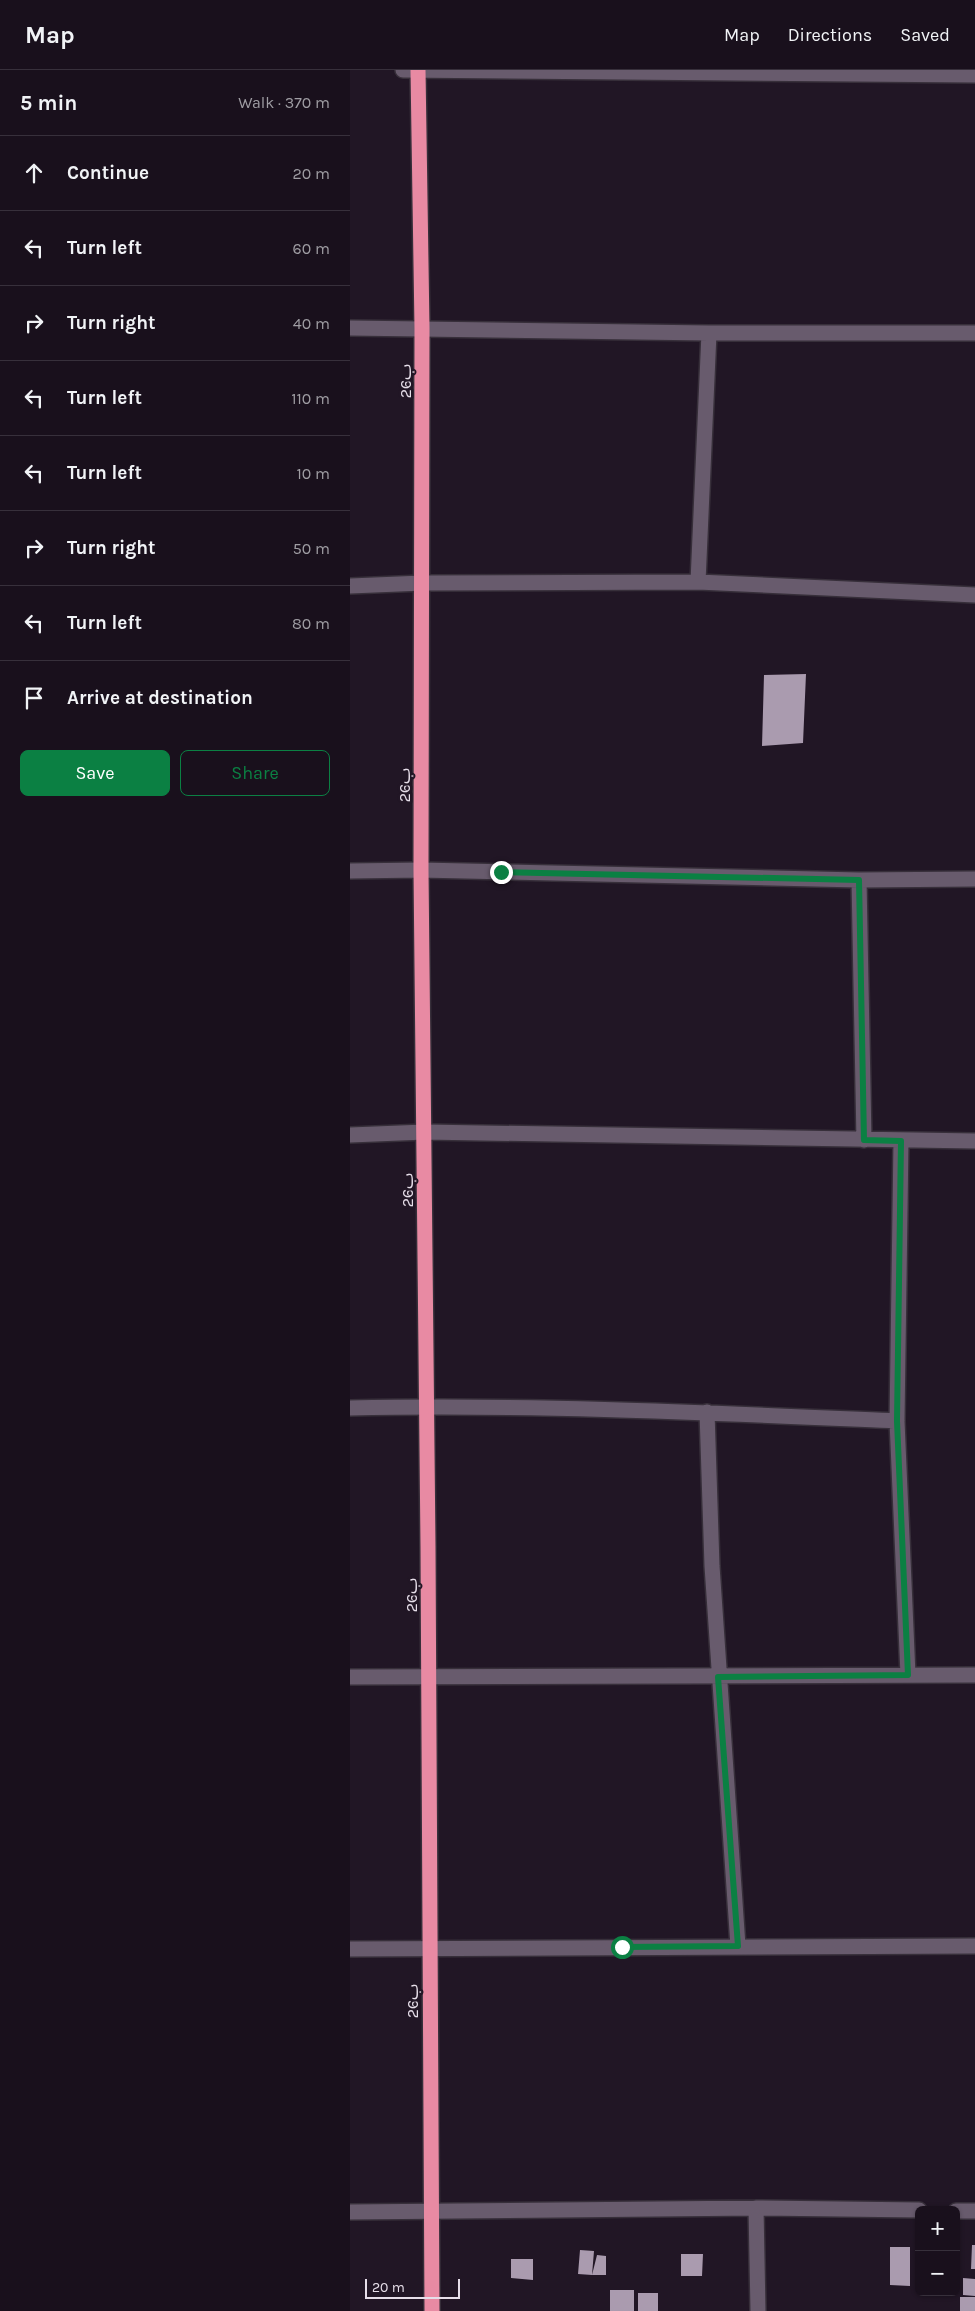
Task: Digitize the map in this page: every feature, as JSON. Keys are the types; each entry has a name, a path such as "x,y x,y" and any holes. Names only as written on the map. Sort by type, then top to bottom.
{"highway":[{"name":"26ب","path":"418,70 422,328 421,870 425,1132 432,2311"}],"street":[{"path":"403,70 810,71 975,75"},
{"path":"350,328 709,333 975,333"},
{"path":"698,582 709,333"},
{"path":"350,586 423,583 698,582 975,595"},
{"path":"350,871 421,870 859,880 975,878"},
{"path":"859,880 864,1140"},
{"path":"350,1135 425,1132 975,1141"},
{"path":"901,1141 897,1421 908,1675"},
{"path":"350,1408 427,1406 708,1412 897,1421"},
{"path":"708,1412 712,1566 718,1677 738,1946"},
{"path":"350,1677 428,1675 718,1677 975,1675"},
{"path":"350,1949 975,1946"},
{"path":"756,2208 758,2311"},
{"path":"350,2212 756,2208 915,2210"},
{"path":"960,2211 975,2211"}],"building":[{"path":"806,674 803,743 762,746 764,675"},
{"path":"972,2245 975,2245 975,2269 971,2269"},
{"path":"890,2247 910,2247 910,2286 890,2285"},
{"path":"580,2250 594,2251 592,2275 578,2274"},
{"path":"681,2254 703,2254 702,2276 681,2276"},
{"path":"597,2255 606,2256 606,2275 592,2275"},
{"path":"511,2259 533,2259 533,2280 511,2278"},
{"path":"963,2278 975,2279 975,2296 963,2295"},
{"path":"610,2290 634,2290 634,2311 610,2311"},
{"path":"638,2293 658,2293 658,2311 638,2311"},
{"path":"960,2297 975,2297 975,2311 960,2311"}],"route":[{"path":"501,872 859,880 864,1140 901,1141 897,1421 908,1675 718,1677 738,1946 622,1947"}]}
